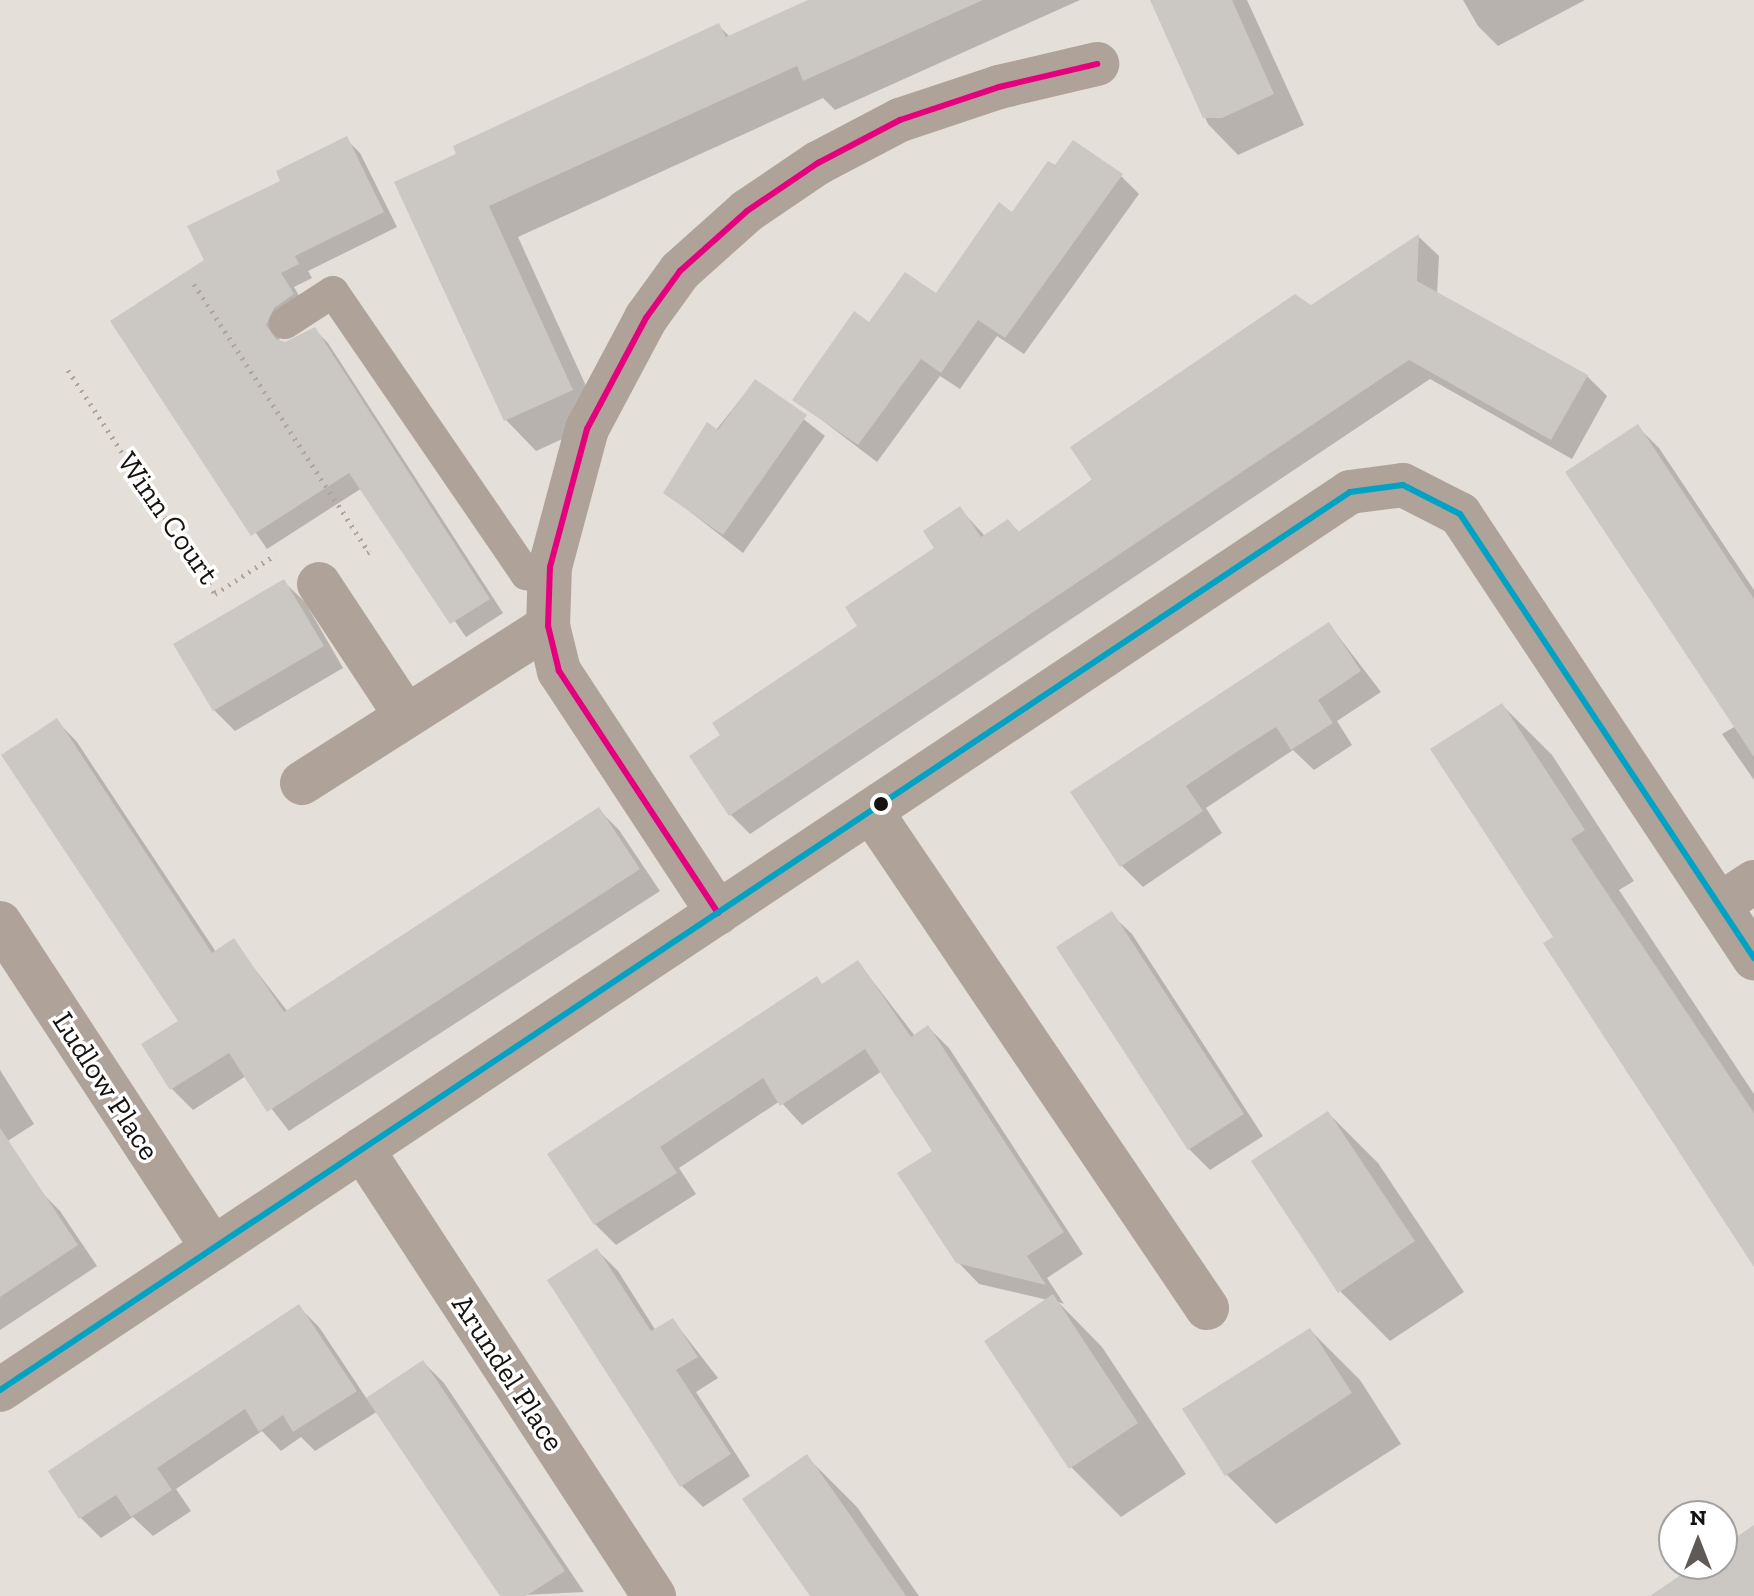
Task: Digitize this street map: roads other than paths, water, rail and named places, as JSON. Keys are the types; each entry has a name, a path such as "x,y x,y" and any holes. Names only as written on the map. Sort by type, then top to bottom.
{"street":[{"path":"718,913 559,671 548,626 549,578 587,429 646,318 680,271 759,203 818,163 900,120 999,87 1097,64"},
{"path":"0,1390 1350,492 1403,485 1460,514 1736,894 1754,958"},
{"path":"319,584 406,716"},
{"path":"302,783 548,626"},
{"path":"871,811 1207,1308"},
{"name":"Ludlow Place","path":"0,923 213,1249"},
{"name":"Arundel Place","path":"362,1149 654,1596"}],"lane":[{"path":"285,323 333,292 526,574 549,578"}]}
